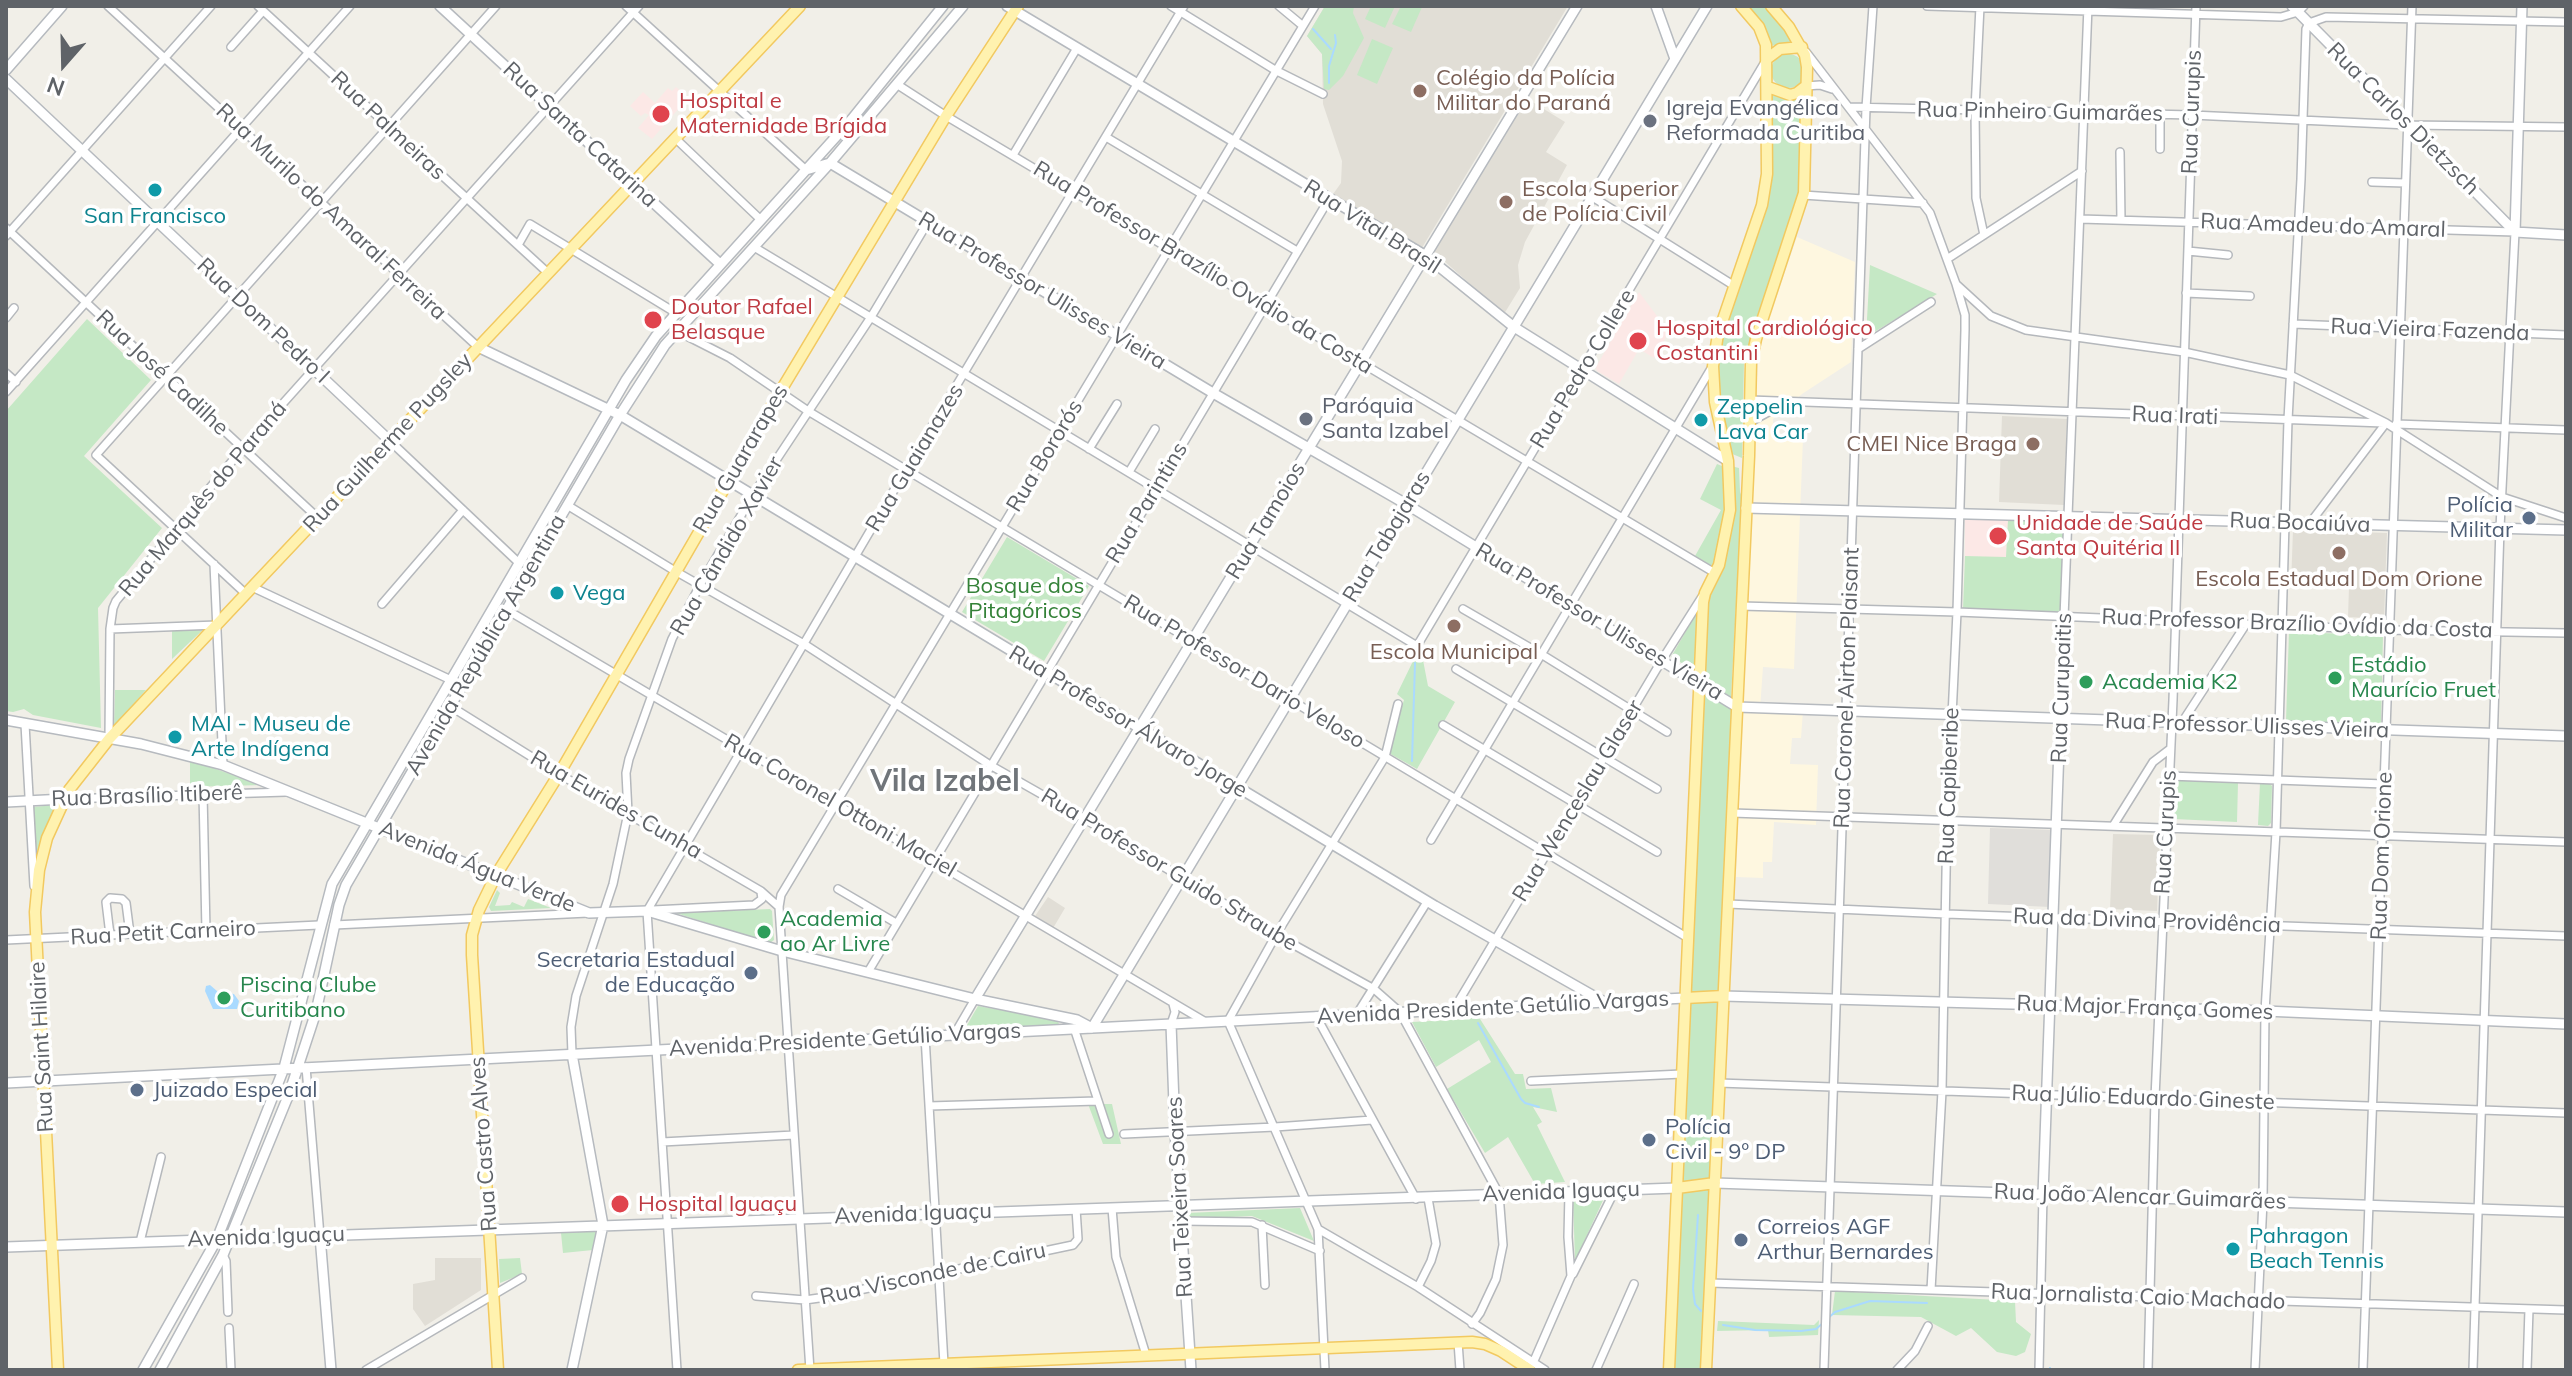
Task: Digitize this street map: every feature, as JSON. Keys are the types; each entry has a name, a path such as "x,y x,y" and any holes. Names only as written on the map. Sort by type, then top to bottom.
{"main road":[{"name":"Rua Guilherme Pugsley","path":"35,912 43,854 53,824 80,773 800,6"},
{"path":"1669,1370 1705,593 1727,534 1730,510 1727,456 1715,402 1713,366 1718,334 1763,200 1767,174 1768,58 1763,34 1741,6"},
{"path":"1706,1370 1751,362 1803,195 1807,67 1802,47 1771,6"},
{"name":"Rua Guararapes","path":"476,918 496,875 559,774 728,479 1013,8"},
{"path":"1768,58 1780,49 1802,47"},
{"path":"1768,87 1790,95 1806,86"},
{"path":"1727,456 1749,456"},
{"path":"1727,456 1747,473"},
{"name":"Rua Saint Hilaire","path":"35,912 58,1370"},
{"name":"Rua Castro Alves","path":"476,918 472,945 498,1370"},
{"path":"1685,998 1723,996"},
{"path":"1677,1188 1715,1183"},
{"path":"798,1370 944,1364 1077,1364 1146,1355 1458,1342 1485,1344 1532,1366"},
{"path":"1501,1351 1522,1356"}],"street":[{"path":"6,70 62,6"},
{"name":"Rua Murilo do Amaral Ferreira","path":"108,6 478,347 614,412"},
{"path":"7,232 211,6"},
{"path":"6,392 350,6"},
{"name":"Rua Santa Catarina","path":"440,6 720,264"},
{"path":"451,680 249,590 214,564 96,455 496,6"},
{"name":"Avenida República Argentina","path":"160,1370 231,1239 302,1067 346,885 567,505 641,356 877,89 943,6"},
{"name":"Avenida República Argentina","path":"143,1370 217,1239 284,1068 332,884 519,563 614,412 677,331 830,163 963,6"},
{"path":"1171,6 1182,9 1275,70 1323,94"},
{"path":"1279,6 1303,26"},
{"name":"Rua Bororós","path":"779,907 781,895 835,804 1315,6"},
{"name":"Rua Tamoios","path":"954,1035 1577,6"},
{"path":"1656,6 1675,59"},
{"name":"Rua Tabajaras","path":"1092,1028 1707,6"},
{"name":"Rua Coronel Airton Plaisant","path":"1824,1370 1865,128 1873,6"},
{"path":"1927,6 2196,10 2281,17 2298,8"},
{"name":"Rua Dom Orione","path":"2363,1370 2412,6"},
{"path":"2473,1370 2500,528 2515,232 2522,6"},
{"path":"231,47 260,8"},
{"name":"Rua Palmeiras","path":"260,8 548,273"},
{"path":"633,8 806,170 830,163"},
{"name":"Rua Marquês do Paraná","path":"109,739 110,629 116,601 243,448 633,8"},
{"name":"Rua Vital Brasil","path":"1013,8 1426,256 1514,327 1674,428 1727,456"},
{"path":"1980,8 1975,110 1976,198 1984,235"},
{"name":"Rua Carlos Dietzsch","path":"2298,8 2309,23 2515,232"},
{"name":"Rua Guaianazes","path":"647,911 1182,9"},
{"name":"Rua Curupaitis","path":"2039,1370 2060,720 2088,9"},
{"name":"Rua Curupis","path":"2148,1370 2162,921 2170,749 2176,724 2174,620 2196,10"},
{"path":"2255,1370 2263,1201 2265,1011 2276,832 2288,420 2299,225 2304,36 2309,23 2326,17 2565,21"},
{"name":"Rua Capiberibe","path":"1802,47 1930,213 1965,315 1957,612 1947,820 1942,1091 1931,1290"},
{"path":"1013,155 1077,48"},
{"name":"Rua Pedro Collere","path":"1346,605 1417,646 1768,58"},
{"name":"Rua Dom Pedro I","path":"6,79 519,563"},
{"name":"Rua Professor Brazílio Ovídio da Costa","path":"898,85 1715,573"},
{"path":"1806,86 1820,85 1837,93"},
{"path":"1749,92 1758,86 1768,87"},
{"name":"Rua Pinheiro Guimarães","path":"1849,107 2192,115 2408,125 2566,127"},
{"path":"2160,115 2160,149"},
{"path":"1106,137 1297,251"},
{"path":"675,138 761,220"},
{"path":"2120,152 2121,220"},
{"name":"Rua Professor Ulisses Vieira","path":"830,163 1213,393 1406,504 1737,707 2566,736"},
{"path":"1947,259 2082,171"},
{"path":"2372,182 2405,183"},
{"path":"1803,195 1923,203"},
{"path":"1591,196 1733,285"},
{"name":"Rua Parintins","path":"868,972 1329,199"},
{"name":"Rua Amadeu do Amaral","path":"2080,219 2566,235"},
{"name":"Rua Cândido Xavier","path":"572,1370 603,1225 572,1054 574,1007 613,884 628,813 627,766 672,639 700,585 753,495 871,317 928,222"},
{"path":"518,245 530,224 676,313"},
{"name":"Rua José Cadilhe","path":"7,232 318,518"},
{"path":"754,247 1346,605"},
{"path":"2188,251 2228,255"},
{"path":"1956,284 1991,316 2007,324 2076,338 2184,352 2290,375 2386,423 2310,523"},
{"path":"2186,293 2250,296"},
{"path":"1858,349 1931,302"},
{"path":"6,318 14,308"},
{"name":"Rua Vieira Fazenda","path":"2293,324 2566,335"},
{"name":"Rua Professor Dario Veloso","path":"677,331 730,358 808,411 1688,938"},
{"path":"1431,840 1713,366"},
{"path":"6,373 16,382"},
{"name":"Rua Irati","path":"1750,400 2386,423 2397,427 2566,430"},
{"path":"1750,422 1785,403"},
{"path":"1089,449 1117,404"},
{"name":"Rua Professor Álvaro Jorge","path":"614,412 1427,902 1604,1002"},
{"path":"2397,427 2502,497 2566,518"},
{"path":"1129,472 1155,429"},
{"name":"Rua Professor Guido Straube","path":"567,505 804,644 990,765 1276,935 1374,989 1400,1012 1499,1194"},
{"name":"Rua Bocaiúva","path":"1746,508 2566,530"},
{"path":"382,604 463,510"},
{"path":"214,564 223,765"},
{"name":"Rua Wenceslau Glaser","path":"1454,1009 1705,593"},
{"name":"Rua Professor Brazílio Ovídio da Costa","path":"1741,606 2390,630 2566,633"},
{"path":"1463,609 1667,732"},
{"name":"Rua Coronel Ottoni Maciel","path":"507,610 1205,1022"},
{"path":"2176,724 2246,624"},
{"path":"110,629 217,625"},
{"path":"1456,669 1657,789"},
{"path":"1325,1370 1318,1229 1228,1021 1276,935 1385,757 1398,704"},
{"name":"Rua Eurides Cunha","path":"450,706 559,774 686,845 761,891 779,907"},
{"name":"Avenida Água Verde","path":"6,720 166,749 223,765 589,913 647,911 782,951 1092,1028"},
{"name":"Rua Saint Hilaire","path":"25,724 35,912"},
{"path":"1443,725 1657,852"},
{"path":"2113,826 2153,762 2170,749"},
{"path":"2169,776 2384,784"},
{"name":"Rua Brasílio Itiberê","path":"6,802 288,792"},
{"path":"203,793 206,931"},
{"path":"1732,813 2566,842"},
{"path":"838,889 896,923"},
{"path":"677,1370 647,911 754,905 762,899 761,891"},
{"path":"110,935 106,902 110,898 122,899 126,903 130,934"},
{"path":"560,901 560,915"},
{"path":"1357,1014 1427,902"},
{"name":"Rua da Divina Providência","path":"1728,904 2566,936"},
{"path":"779,907 810,1370"},
{"path":"334,925 589,913"},
{"name":"Rua Petit Carneiro","path":"6,940 319,925"},
{"path":"766,946 775,945 781,939"},
{"name":"Rua Major França Gomes","path":"1723,996 2265,1011 2566,1024"},
{"name":"Avenida Presidente Getúlio Vargas","path":"1092,1028 1685,998"},
{"path":"1171,1024 1175,1012 1173,1004"},
{"path":"1316,1016 1416,1199"},
{"path":"1072,1024 1109,1134"},
{"name":"Avenida Presidente Getúlio Vargas","path":"6,1083 954,1035 1072,1024"},
{"name":"Rua Teixeira Soares","path":"1171,1024 1191,1370"},
{"path":"925,1036 944,1364"},
{"path":"302,1067 309,1102 331,1370"},
{"path":"1531,1081 1682,1074"},
{"name":"Rua Júlio Eduardo Gineste","path":"1719,1083 2566,1113"},
{"path":"289,1094 299,1093 309,1102"},
{"path":"929,1106 1097,1101"},
{"path":"1124,1134 1372,1120"},
{"path":"662,1142 794,1135"},
{"path":"140,1242 161,1157"},
{"name":"Rua João Alencar Guimarães","path":"1715,1183 2566,1212"},
{"name":"Avenida Iguaçu","path":"6,1247 1677,1188"},
{"path":"1532,1366 1571,1276 1615,1190"},
{"path":"1569,1192 1571,1276"},
{"path":"1472,1324 1496,1279 1503,1245 1499,1194"},
{"path":"1418,1287 1436,1244 1428,1198"},
{"path":"1112,1208 1116,1257 1146,1355"},
{"name":"Rua Visconde de Cairu","path":"756,1296 805,1300 826,1297 1076,1243 1076,1209"},
{"path":"1182,1221 1252,1222 1320,1251"},
{"path":"1262,1225 1265,1285"},
{"path":"1318,1229 1418,1287 1522,1356 1532,1366 1545,1370"},
{"path":"199,1240 207,1246 208,1255"},
{"path":"223,1255 226,1261 228,1312"},
{"path":"366,1370 522,1278"},
{"name":"Rua Jornalista Caio Machado","path":"1710,1283 2566,1310"},
{"path":"1596,1370 1634,1284"},
{"path":"2527,1370 2529,1309"},
{"path":"1897,1370 1915,1351 1928,1326"},
{"path":"229,1328 231,1370"},
{"path":"1458,1342 1460,1370"}],"shaded area":[{"name":"Colégio da Polícia Militar do Paraná","path":"1325,6 1568,6 1420,251 1331,197 1341,183 1342,161 1323,104 1322,54 1307,36"},
{"name":"Hospital e Maternidade Brígida","path":"676,87 688,98 652,139 638,128 649,115 645,113 641,116 630,106 643,92 655,103 668,88 672,91"},
{"name":"Escola Superior de Polícia Civil","path":"1526,98 1565,122 1546,152 1567,165 1525,242 1518,265 1520,288 1504,314 1434,252"},
{"path":"1797,237 1855,262 1851,362 1802,394 1773,419 1773,436 1803,438 1794,669 1763,667 1760,709 1803,711 1801,738 1792,738 1790,764 1818,765 1816,825 1774,822 1772,862 1763,862 1763,878 1736,877 1759,348"},
{"name":"Hospital Cardiológico Costantini","path":"1639,292 1669,332 1654,358 1639,349 1619,384 1597,371 1596,367"},
{"name":"CMEI Nice Braga","path":"2002,416 2067,419 2064,505 1999,502"},
{"name":"Unidade de Saúde Santa Quitéria II","path":"1965,518 2008,520 2006,558 1965,556"},
{"name":"Escola Estadual Dom Orione","path":"2293,530 2387,533 2384,619 2348,617 2349,587 2291,585"},
{"path":"1990,828 2053,830 2050,907 1988,904"},
{"path":"2113,834 2160,835 2157,911 2110,909"},
{"path":"1048,897 1065,908 1052,930 1033,919"},
{"path":"435,1258 481,1258 481,1290 425,1326 413,1309 413,1284 435,1280"}],"green space":[{"path":"1325,6 1354,6 1353,13 1364,38 1343,76 1329,90 1324,89 1322,54 1307,36"},
{"path":"1371,6 1395,6 1385,28 1365,19"},
{"path":"1401,6 1422,7 1411,32 1392,24"},
{"path":"1747,6 1766,6 1794,41 1771,46 1766,31"},
{"path":"1372,39 1393,48 1377,84 1357,75"},
{"path":"1788,54 1800,59 1805,71 1800,83 1788,88 1776,83 1771,71 1776,59"},
{"path":"1803,92 1801,190 1744,362 1742,458 1730,453 1716,380 1719,346 1767,196 1772,93"},
{"path":"1870,265 1937,294 1866,337"},
{"path":"87,319 151,380 84,456 162,528 98,608 101,728 33,715 24,709 6,711 6,411"},
{"path":"1717,464 1722,466 1726,500 1724,525 1714,567 1695,556 1721,510 1700,499"},
{"path":"1731,466 1739,468 1742,497 1731,697 1703,678 1708,593 1721,567"},
{"path":"2008,520 2066,522 2062,613 1963,609 1965,556 2006,557"},
{"name":"Bosque dos Pitagóricos","path":"1007,537 1089,586 1044,661 962,612"},
{"path":"1700,607 1696,671 1671,657"},
{"path":"208,625 172,659 172,628"},
{"name":"Estádio Maurício Fruet","path":"2289,632 2383,635 2381,724 2286,721"},
{"path":"1414,659 1423,660 1428,686 1455,702 1417,769 1387,752 1404,700 1397,694"},
{"path":"1700,686 1732,710 1730,780 1700,1370 1672,1370"},
{"path":"115,690 146,690 114,727"},
{"path":"190,760 210,767 262,785 190,787"},
{"path":"2176,780 2238,783 2237,822 2174,819"},
{"path":"2260,783 2272,786 2271,823 2268,826 2258,825"},
{"path":"56,805 43,835 36,867 32,807"},
{"path":"497,890 500,893 495,906 510,905 512,902 524,907 528,899 551,908 491,911 489,907"},
{"path":"770,909 774,940 770,943 676,913"},
{"path":"978,1006 1058,1020 1059,1025 970,1032 967,1025"},
{"path":"1463,1011 1475,1011 1515,1074 1523,1074 1526,1089 1551,1088 1557,1112 1533,1107 1542,1122 1537,1125 1565,1182 1535,1184 1508,1137 1485,1153 1447,1089 1491,1062 1479,1040 1436,1067 1412,1022 1467,1019"},
{"path":"1088,1104 1112,1104 1121,1144 1103,1144"},
{"path":"1605,1196 1575,1261 1573,1198"},
{"path":"1300,1208 1314,1241 1252,1216 1188,1219 1187,1213"},
{"path":"597,1231 593,1250 563,1253 561,1233"},
{"path":"520,1258 522,1274 500,1283 499,1259"},
{"path":"1835,1291 2015,1301 2016,1322 2031,1334 2025,1352 2016,1356 1997,1352 1971,1328 1956,1336 1921,1317 1832,1315"},
{"path":"1819,1320 1818,1335 1769,1337 1768,1330 1717,1331 1718,1321 1814,1325"}],"water":[{"name":"Piscina Clube Curitibano","path":"210,985 217,991 234,994 239,1001 237,1009 213,1009 205,991 206,986"}],"waterway":[{"path":"1313,29 1331,49"},
{"path":"1329,83 1335,35"},
{"path":"1412,761 1415,663"},
{"path":"1478,1023 1521,1099 1539,1107"},
{"path":"1698,1215 1693,1289 1695,1304 1701,1311"},
{"path":"1827,1319 1835,1312 1870,1301 1927,1303"},
{"path":"1723,1325 1755,1330 1801,1331 1816,1329 1823,1323"}],"place":[{"name":"Colégio da Polícia Militar do Paraná","path":"1420,91"},
{"name":"Hospital e Maternidade Brígida","path":"661,114"},
{"name":"Igreja Evangélica Reformada Curitiba","path":"1650,121"},
{"name":"San Francisco","path":"155,190"},
{"name":"Escola Superior de Polícia Civil","path":"1506,202"},
{"name":"Doutor Rafael Belasque","path":"653,320"},
{"name":"Hospital Cardiológico Costantini","path":"1638,341"},
{"name":"Paróquia Santa Izabel","path":"1306,419"},
{"name":"Zeppelin Lava Car","path":"1701,420"},
{"name":"CMEI Nice Braga","path":"2033,444"},
{"name":"Polícia Militar","path":"2529,518"},
{"name":"Unidade de Saúde Santa Quitéria II","path":"1998,536"},
{"name":"Escola Estadual Dom Orione","path":"2339,553"},
{"name":"Vega","path":"557,593"},
{"name":"Escola Municipal","path":"1454,626"},
{"name":"Estádio Maurício Fruet","path":"2335,678"},
{"name":"Academia K2","path":"2086,682"},
{"name":"MAI - Museu de Arte Indígena","path":"175,737"},
{"name":"Academia ao Ar Livre","path":"764,932"},
{"name":"Secretaria Estadual de Educação","path":"751,973"},
{"name":"Piscina Clube Curitibano","path":"224,998"},
{"name":"Juizado Especial","path":"137,1090"},
{"name":"Polícia Civil - 9º DP","path":"1649,1140"},
{"name":"Hospital Iguaçu","path":"620,1204"},
{"name":"Correios AGF Arthur Bernardes","path":"1741,1240"},
{"name":"Pahragon Beach Tennis","path":"2233,1249"}],"district":[{"name":"Vila Izabel","path":"945,782"}]}
